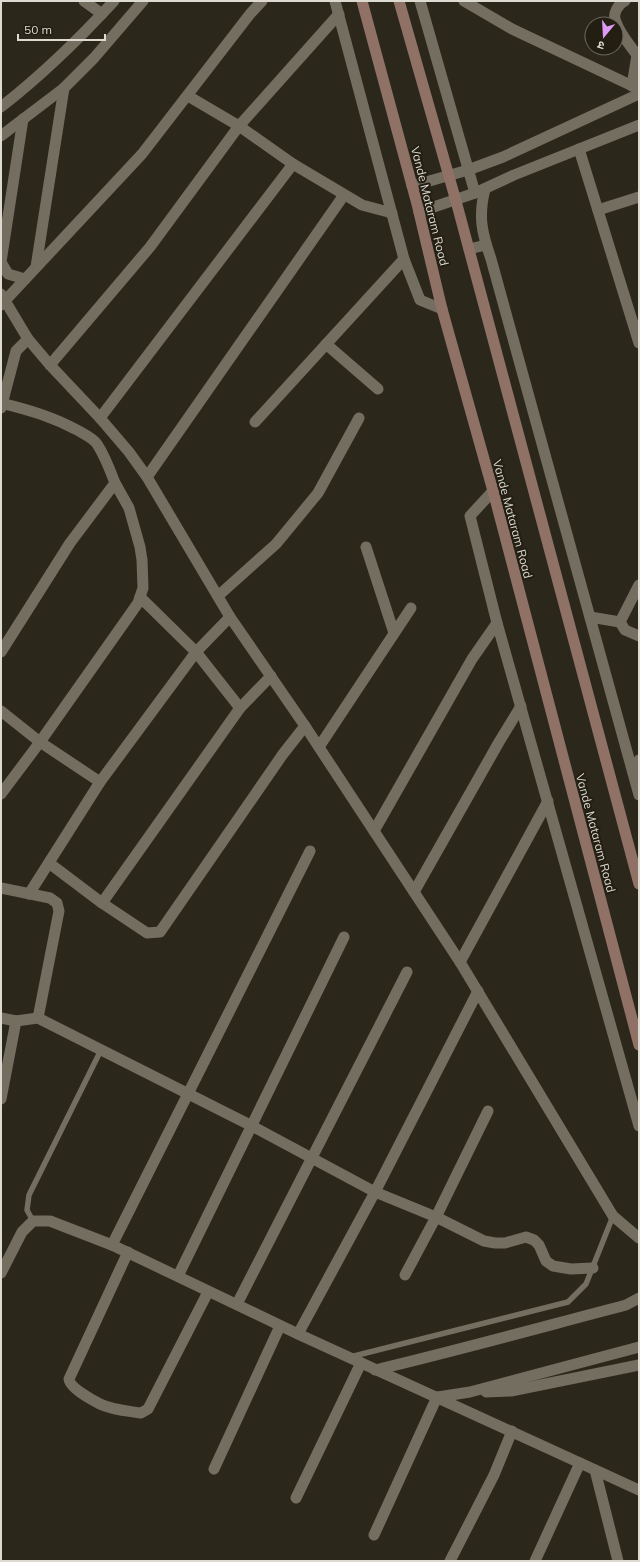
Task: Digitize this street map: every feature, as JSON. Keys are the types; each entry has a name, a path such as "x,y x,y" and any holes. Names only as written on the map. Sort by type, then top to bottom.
{"main road":[{"name":"Vande Mataram Road","path":"362,1 419,212 442,309 493,491 639,1045"},
{"name":"Vande Mataram Road","path":"399,1 456,201 639,884"}],"street":[{"path":"84,1 102,14"},
{"path":"1,107 78,40 114,1"},
{"path":"1,136 64,88 94,58 143,1"},
{"path":"262,1 250,14 142,154 25,279 3,300 28,339 50,365 100,418 129,452 147,477 230,616 319,747 460,962 612,1216 639,1238"},
{"path":"335,1 340,14 404,259 420,300 442,309"},
{"path":"420,1 474,194"},
{"path":"464,1 512,29 637,90"},
{"path":"625,1 620,3 616,10 615,21 637,55 637,90"},
{"path":"50,365 150,247 239,126 340,14"},
{"path":"36,267 64,88"},
{"path":"412,186 449,177 544,139 637,90"},
{"path":"188,96 239,126 293,164 344,195 362,205 392,213"},
{"path":"23,119 1,262 8,274 25,279"},
{"path":"419,212 474,194 514,175 639,125"},
{"path":"579,149 639,343"},
{"path":"100,418 293,164"},
{"path":"485,189 482,202 482,231 637,783 639,795"},
{"path":"147,477 344,195"},
{"path":"598,210 639,197"},
{"path":"469,249 486,245"},
{"path":"255,422 404,259"},
{"path":"1,794 40,742 138,603 142,588 143,572 140,547 129,508 115,483 107,462 96,442 53,418 20,407 2,405 16,352 28,339"},
{"path":"326,344 378,389"},
{"path":"218,596 276,544 318,493 359,418"},
{"path":"1,652 70,543 115,483"},
{"path":"493,491 470,516 497,623 639,1126"},
{"path":"366,547 394,633"},
{"path":"620,622 639,585"},
{"path":"140,597 196,652 240,708"},
{"path":"319,747 411,608"},
{"path":"29,894 100,782 196,652 230,616"},
{"path":"590,617 620,622 625,630 639,636"},
{"path":"374,831 472,659 497,623"},
{"path":"102,903 240,708 271,676"},
{"path":"414,892 521,706"},
{"path":"1,711 40,742 100,782"},
{"path":"50,863 102,903 147,933 160,932 283,754 305,726"},
{"path":"633,772 639,760"},
{"path":"460,962 548,801"},
{"path":"112,1244 310,851"},
{"path":"1,888 50,898 57,903 59,911 38,1018"},
{"path":"178,1276 344,937"},
{"path":"237,1304 407,972"},
{"path":"298,1334 375,1192 478,991"},
{"path":"1,1018 16,1021 38,1018 252,1126 375,1192 436,1217 484,1241 505,1243 526,1237 534,1240 539,1245 546,1261 553,1266 570,1269 593,1268"},
{"path":"1,1099 16,1021"},
{"path":"405,1275 436,1217 488,1112"},
{"path":"1,1273 22,1232 34,1220 50,1221 112,1244 280,1326 639,1490"},
{"path":"128,1252 69,1379 73,1387 101,1405 141,1413 148,1409 208,1292"},
{"path":"375,1370 434,1356 626,1305 639,1298"},
{"path":"214,1469 280,1326"},
{"path":"437,1397 470,1392 639,1347"},
{"path":"296,1498 361,1363"},
{"path":"470,1392 511,1391 639,1365"},
{"path":"374,1535 437,1397"},
{"path":"450,1561 494,1475 512,1431"},
{"path":"538,1560 580,1463"},
{"path":"595,1470 618,1561"}],"lane":[{"path":"34,1220 27,1210 29,1195 101,1050"},
{"path":"348,1357 568,1302 586,1284 612,1216"}]}
